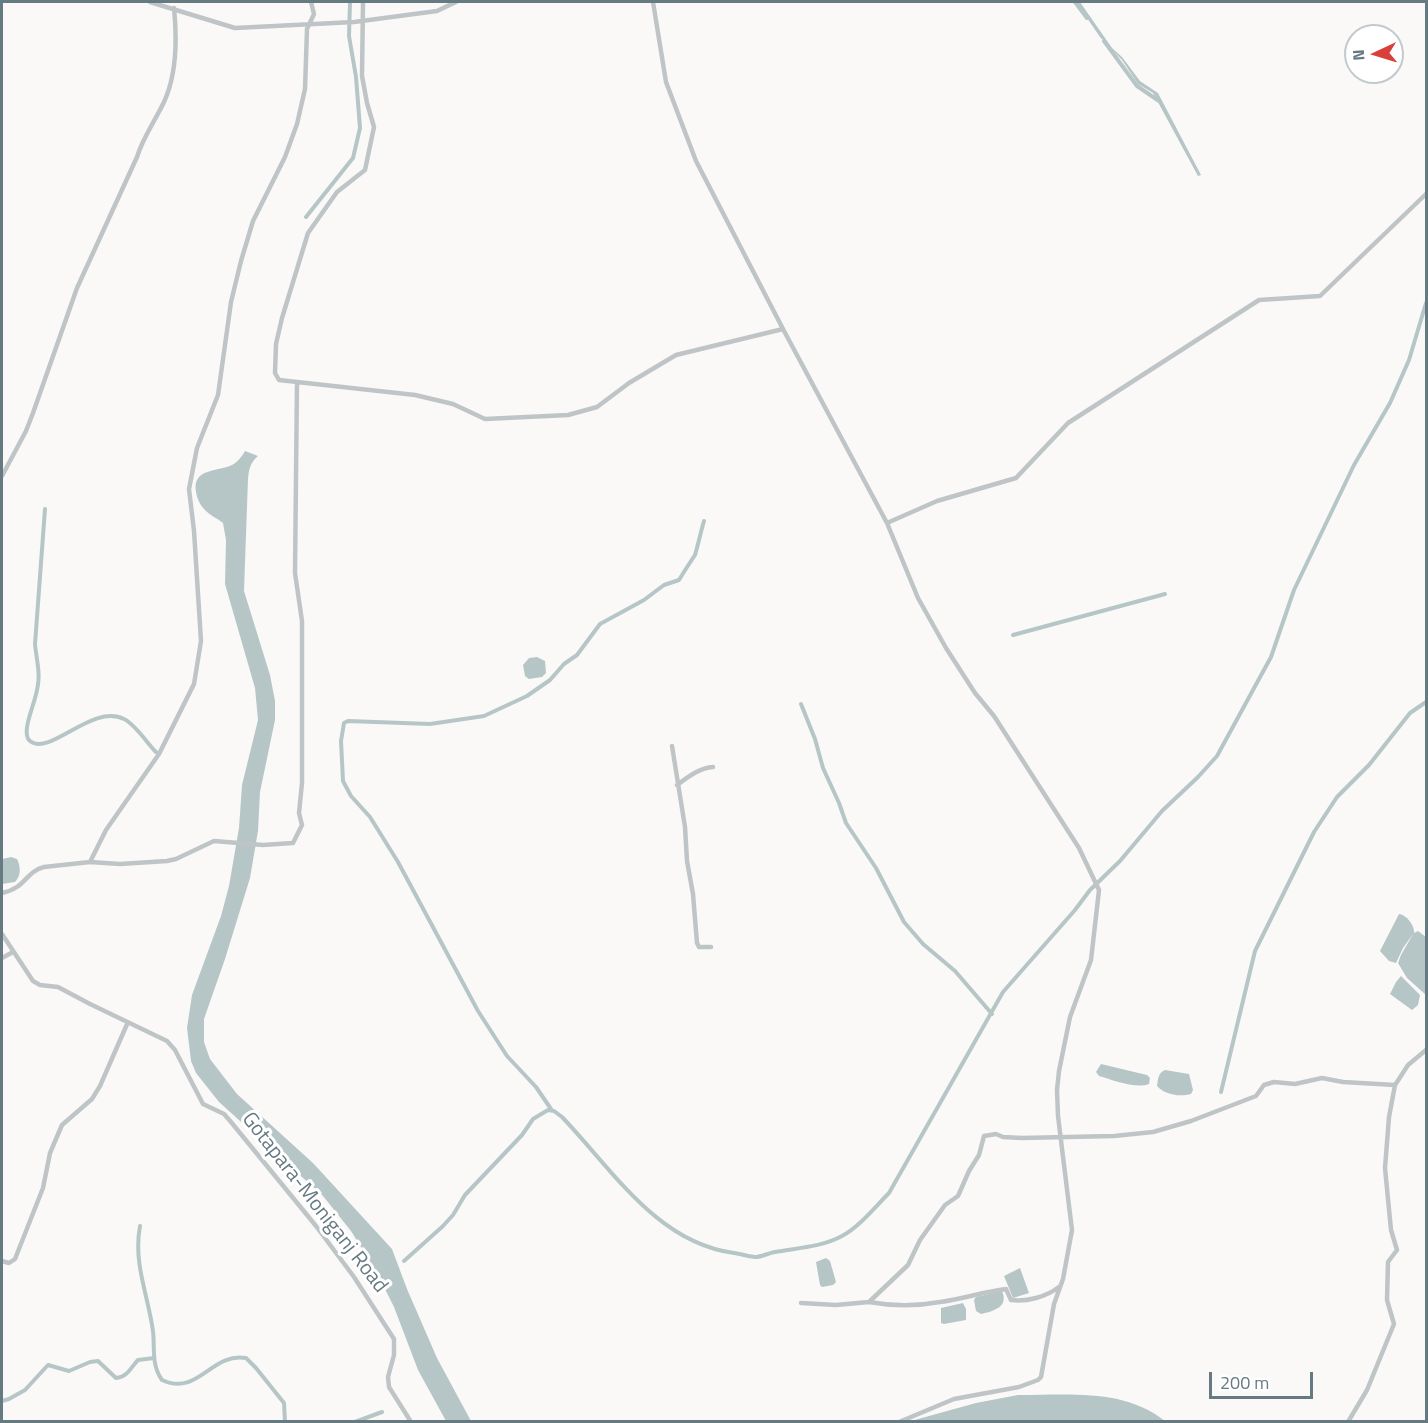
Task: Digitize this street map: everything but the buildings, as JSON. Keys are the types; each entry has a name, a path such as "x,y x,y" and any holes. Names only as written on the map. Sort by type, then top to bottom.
{"street":[{"path":"150,2 235,28 354,22 437,10 456,2"},
{"path":"90,862 106,830 159,754 194,684 201,641 189,489 197,448 218,395 231,302 241,261 253,221 285,157 297,124 305,89 307,28 314,14 311,2"},
{"path":"363,2 363,76 374,127 365,170 337,192 308,233 276,344 274,374 279,380 415,395 453,404 485,419 568,415 597,407 629,383 676,355 783,329"},
{"path":"653,2 666,82 696,161 887,523 918,598 946,648 975,693 994,716 1079,848 1099,890 1091,960 1070,1017 1059,1071 1057,1090 1072,1230 1061,1286 1054,1304 1041,1377 1018,1387 954,1399 899,1422"},
{"path":"2,476 26,431 56,341 77,288 138,157 142,142 164,102 170,85 175,53 174,8"},
{"path":"887,523 937,501 1016,478 1068,423 1259,300 1320,296 1426,194"},
{"path":"2,893 15,890 37,869 90,862 120,864 167,861 206,844 222,841 263,845 291,844 302,825 299,813 302,783 302,621 295,573 297,382"},
{"path":"672,746 685,827 697,943 699,947 711,947"},
{"path":"677,785 696,772 713,767"},
{"name":"Gotapara-Moniganj Road","path":"2,934 33,981 40,985 58,987 157,1035 173,1046 203,1104 224,1114 316,1226 354,1277 394,1339 394,1355 388,1377 389,1387 411,1422"},
{"path":"2,958 13,952"},
{"path":"2,1261 9,1263 15,1259 43,1188 50,1153 62,1125 92,1099 128,1022"},
{"path":"1348,1422 1367,1390 1394,1324 1387,1300 1388,1262 1396,1250 1391,1230 1385,1168 1386,1137 1395,1085 1408,1065 1426,1050"},
{"path":"869,1302 908,1265 920,1240 945,1205 958,1196 978,1155 984,1136 996,1134 1010,1138 1114,1136 1162,1130 1256,1096 1264,1086 1274,1082 1295,1083 1322,1078 1343,1083 1395,1085"},
{"path":"801,1302 836,1305 869,1302 939,1303 1006,1289 1011,1300 1017,1301 1044,1296 1061,1286"}],"shaded area":[{"path":"1076,2 1080,2 1112,48 1122,57 1140,81 1158,93 1201,175 1198,176 1153,93 1138,84 1122,60 1100,37"},
{"path":"245,451 258,456 250,466 248,479 244,591 270,675 275,701 275,720 260,792 258,831 250,878 204,1019 204,1042 210,1059 237,1094 313,1163 392,1249 437,1358 471,1421 446,1421 418,1370 394,1307 377,1273 351,1231 323,1196 219,1102 196,1073 191,1061 187,1028 192,995 221,916 229,886 239,828 242,785 258,720 255,688 225,584 226,540 223,523 201,506 196,494 196,484 198,479 207,472 238,461"},
{"path":"537,657 545,661 546,673 542,677 529,679 525,676 523,665 529,658"},
{"path":"11,857 17,859 20,871 18,877 15,882 2,884 2,859"},
{"path":"1399,914 1410,921 1414,933 1418,931 1426,937 1426,995 1407,978 1398,963 1413,934 1396,963 1389,961 1380,951"},
{"path":"1401,976 1420,995 1418,1005 1412,1010 1390,994"},
{"path":"1101,1064 1147,1075 1150,1078 1149,1084 1131,1085 1099,1076 1096,1072"},
{"path":"1165,1070 1189,1074 1193,1090 1191,1094 1173,1094 1157,1086 1160,1075"},
{"path":"826,1258 830,1261 836,1282 833,1285 822,1287 816,1262"},
{"path":"1020,1268 1029,1293 1013,1298 1004,1276"},
{"path":"1002,1291 1004,1301 1002,1305 981,1314 976,1311 974,1300 976,1297"},
{"path":"963,1303 966,1309 966,1320 941,1323 941,1308"},
{"path":"1018,1395 1076,1395 1114,1398 1149,1410 1165,1421 911,1421 976,1403"}],"waterway":[{"path":"306,217 353,158 360,128 356,77 349,36 350,2"},
{"path":"1075,2 1087,18"},
{"path":"1104,41 1137,86 1159,101"},
{"path":"404,1261 453,1215 465,1195 522,1135 533,1119 548,1110 562,1117 618,1180 659,1219 682,1235 707,1246 757,1257 826,1243 842,1236 861,1222 889,1193 1003,992 1090,890 1120,861 1162,811 1217,756 1271,657 1294,590 1354,465 1390,403 1409,360 1426,303"},
{"path":"45,509 35,644 38,683 28,720 28,738 38,744 49,742 85,723 112,716 128,721 156,752"},
{"path":"551,1109 536,1087 507,1056 478,1011 398,862 370,817 351,796 343,781 341,741 344,723 348,721 430,724 484,716 527,696 550,680 564,664 577,655 600,624 644,600 664,585 679,580 695,555 704,521"},
{"path":"1013,635 1165,594"},
{"path":"1221,1092 1255,951 1314,832 1337,797 1369,765 1410,713 1426,702"},
{"path":"801,704 815,739 823,768 846,823 876,868 904,922 923,944 955,971 992,1014"},
{"path":"140,1226 138,1253 153,1331 155,1362 162,1380 175,1384 185,1383 223,1361 246,1358 284,1403 285,1422"},
{"path":"2,1401 25,1390 48,1365 69,1371 98,1361 116,1378 126,1374 138,1360 154,1358"},
{"path":"355,1422 382,1412"}]}
